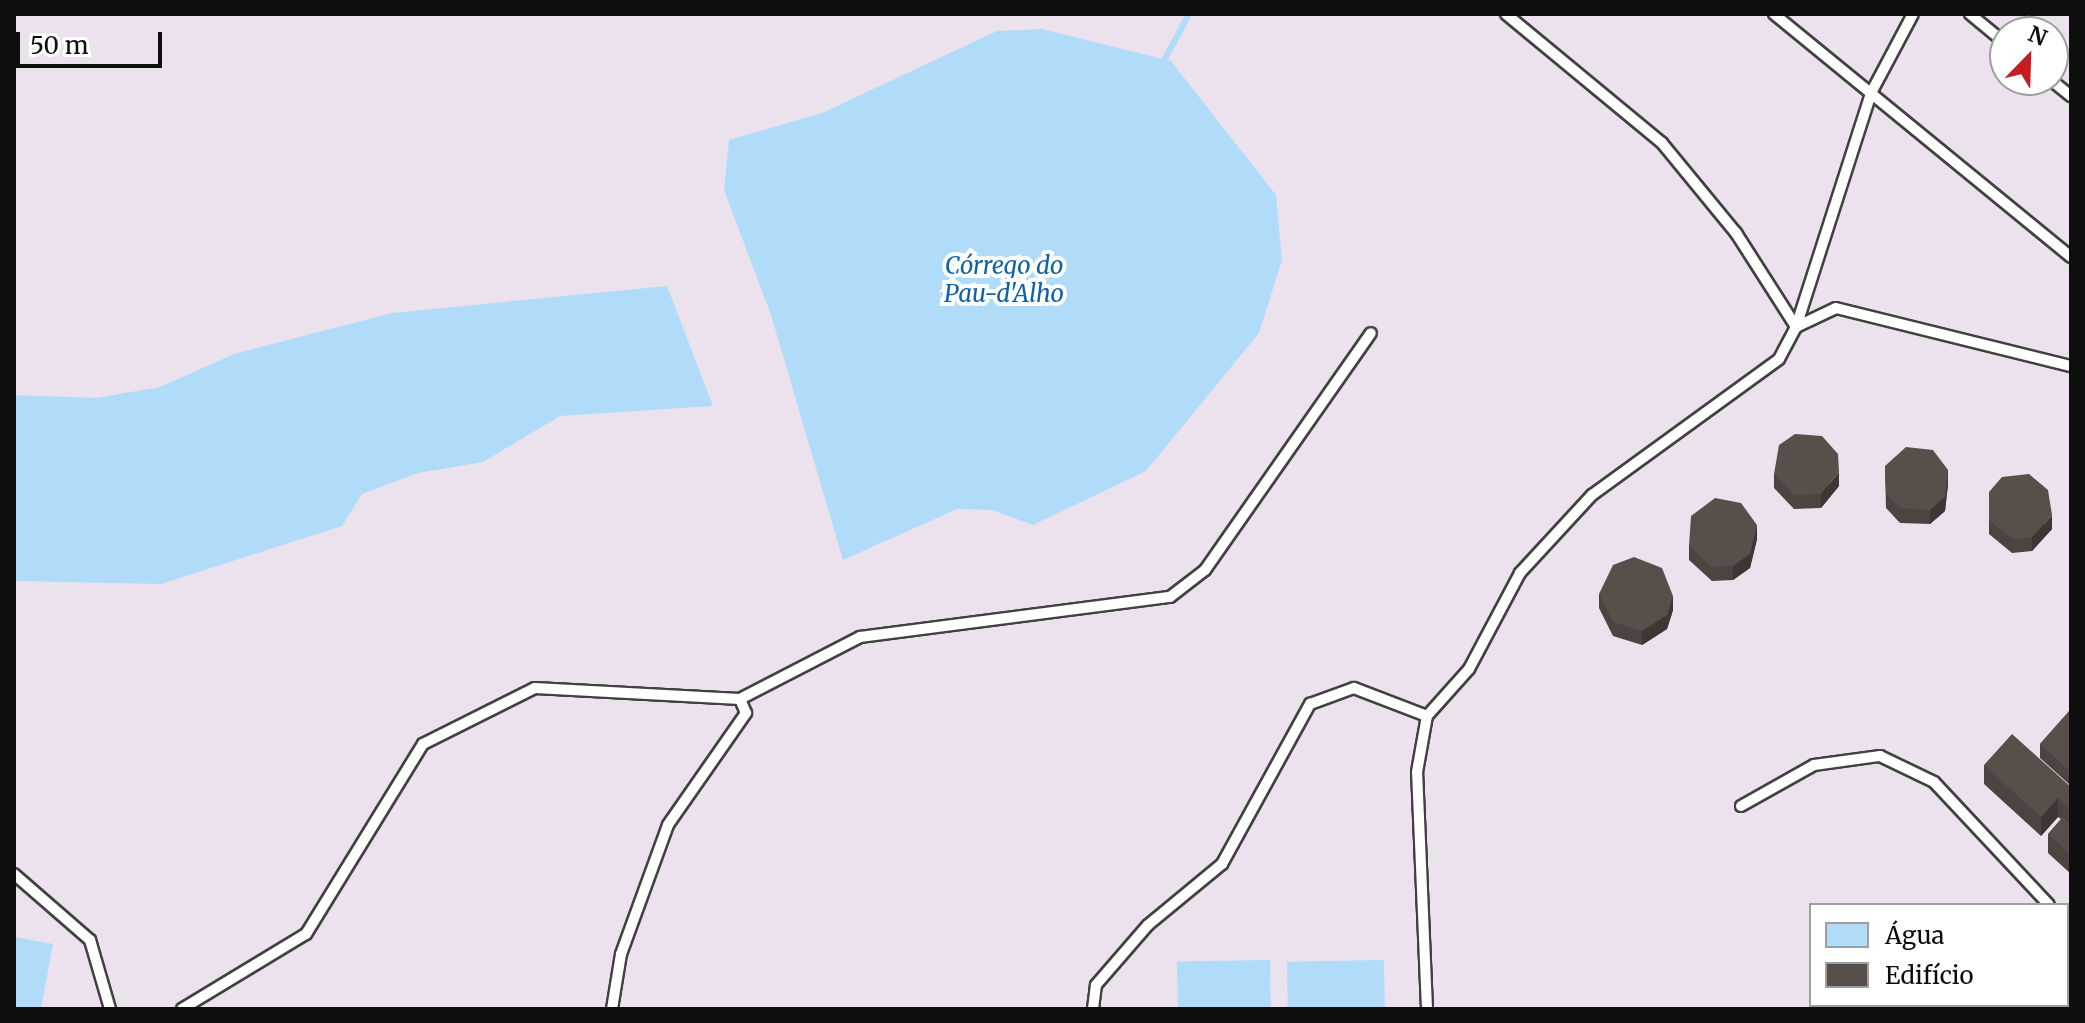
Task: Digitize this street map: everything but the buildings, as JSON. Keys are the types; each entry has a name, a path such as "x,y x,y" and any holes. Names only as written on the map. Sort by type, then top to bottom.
{"lane":[{"path":"1506,14 1662,143 1736,233 1796,327"},
{"path":"1774,14 2071,257"},
{"path":"1427,1009 1417,772 1427,716 1469,669 1520,573 1592,495 1779,359 1796,327 1871,93 1913,14"},
{"path":"1970,14 1989,30"},
{"path":"1796,327 1836,308 2071,366"},
{"path":"182,1009 306,934 423,744 535,688 740,699 860,637 1170,597 1205,570 1371,333"},
{"path":"1093,1009 1096,985 1148,925 1222,864 1310,704 1354,688 1427,716"},
{"path":"612,1009 621,954 668,825 746,713 740,699"},
{"path":"1741,806 1814,765 1880,756 1934,782 2047,903"},
{"path":"14,874 90,940 110,1009"}],"shaded area":[{"path":"14,14 2071,14 2071,1009 14,1009"}],"water":[{"name":"Córrego do Pau-d'Alho","path":"1042,29 1171,61 1276,195 1282,260 1259,333 1146,471 1033,525 992,510 957,509 843,560 771,315 724,190 729,140 822,113 997,31"},
{"path":"667,286 713,406 560,416 483,462 418,473 362,494 342,526 161,584 14,581 14,395 96,398 160,387 234,354 392,313"},
{"path":"14,937 53,944 41,1009 14,1009"},
{"path":"1270,960 1271,1009 1178,1009 1177,962"},
{"path":"1384,960 1385,1009 1288,1009 1287,962"}],"waterway":[{"path":"1161,66 1189,14"}]}
